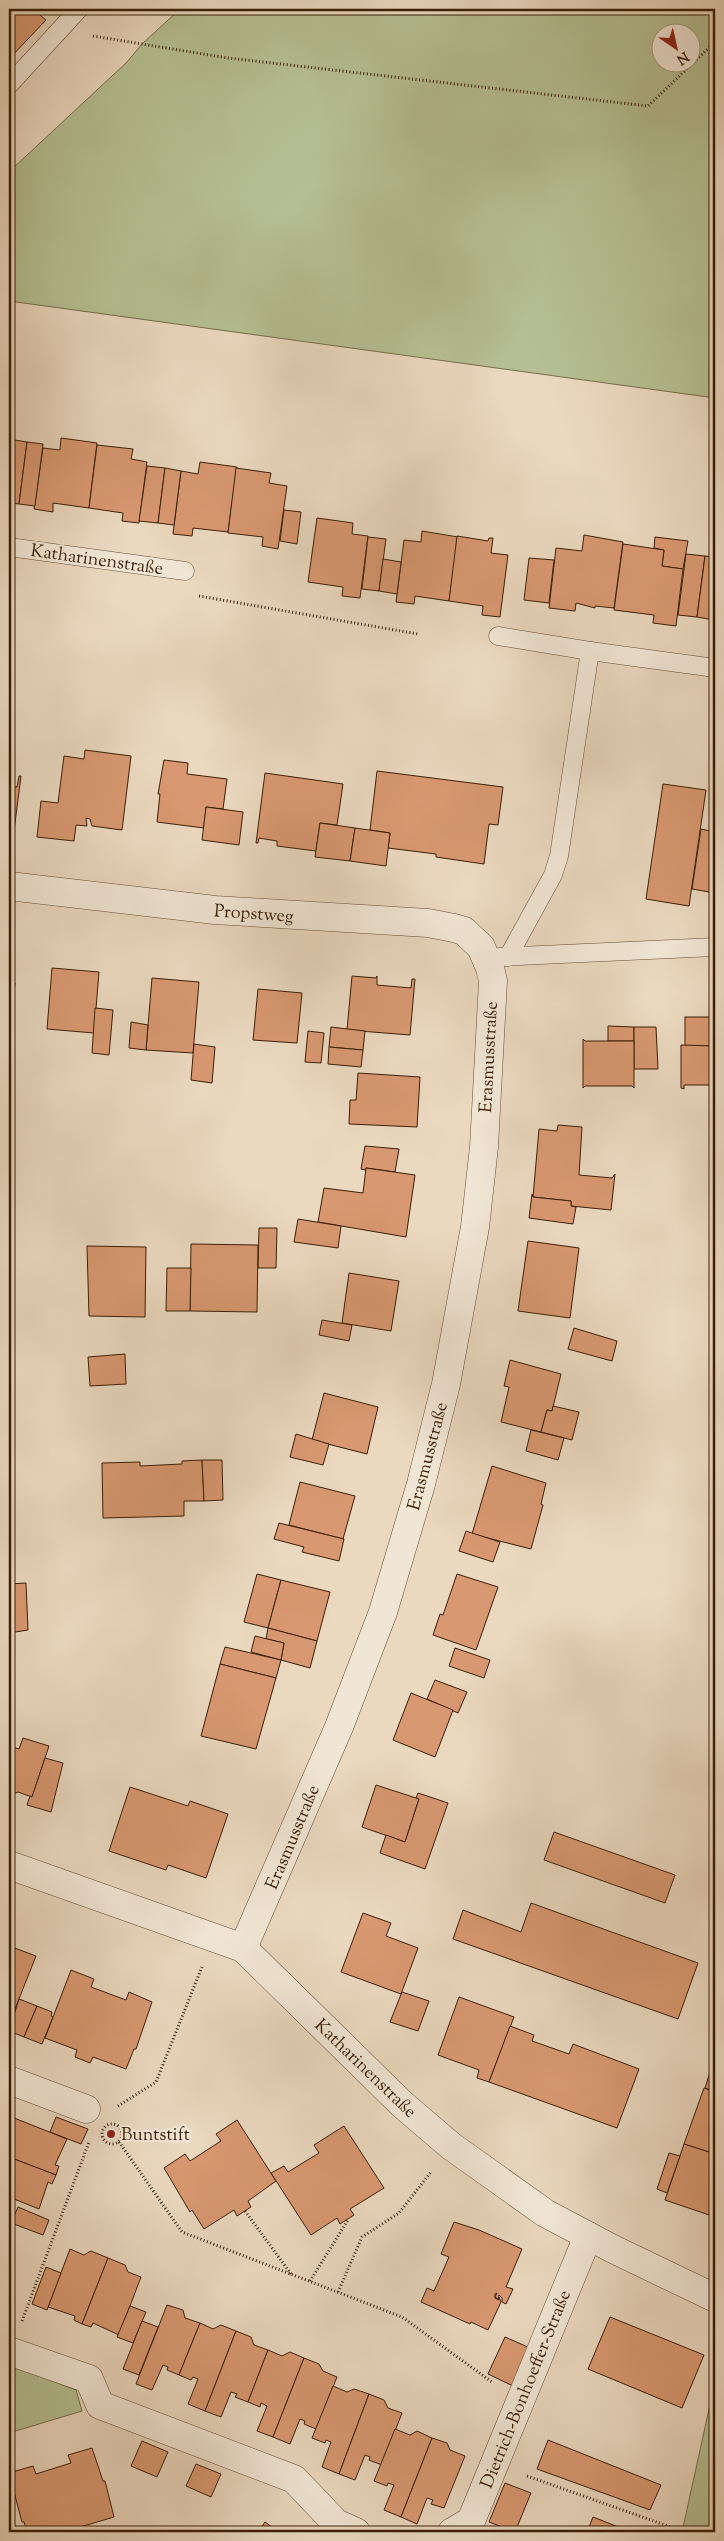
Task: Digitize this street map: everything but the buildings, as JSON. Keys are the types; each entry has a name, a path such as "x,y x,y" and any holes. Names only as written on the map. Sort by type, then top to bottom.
{"street":[{"name":"Propstweg","path":"9,886 215,910 428,923 464,931 497,957"},
{"name":"Erasmusstraße","path":"243,1948 338,1727 383,1612 421,1484 446,1384 465,1287 484,1147 493,981 497,957"},
{"name":"Katharinenstraße","path":"9,1865 213,1939 243,1948 403,2105 451,2146 545,2213 715,2298"},
{"path":"9,2080 86,2109"},
{"name":"Dietrich-Bonhoeffer-Straße","path":"452,2532 471,2522 588,2236"},
{"path":"10,2350 89,2379 100,2405 294,2480 336,2523 356,2532"}],"lane":[{"path":"9,85 79,9"},
{"name":"Katharinenstraße","path":"9,547 185,571"},
{"path":"498,636 715,668"},
{"path":"497,957 553,875 559,856 590,651"},
{"path":"497,957 715,947"}],"path":[{"path":"57,31 228,58 648,106 715,42"},
{"path":"185,571 198,596 418,634"},
{"path":"86,2109 81,2119 95,2120 156,2082 213,1939"},
{"path":"10,2350 90,2140 102,2136 106,2127 115,2125 122,2131 119,2142"},
{"path":"102,2136 108,2143 114,2144 119,2142"},
{"path":"119,2142 182,2232 402,2317 520,2402"},
{"path":"338,2292 362,2237 399,2212 451,2146"},
{"path":"245,2211 291,2274"},
{"path":"310,2281 348,2220"},
{"path":"494,2464 675,2530 704,2532"},
{"path":"713,2532 715,2523"}],"green space":[{"path":"180,9 715,9 715,398 9,301 9,174 11,170 127,62 142,44"},
{"path":"19,2368 76,2390 82,2411 9,2433 9,2372"},
{"path":"715,2382 715,2532 682,2532"}],"place":[{"name":"Buntstift","path":"111,2134"}]}
